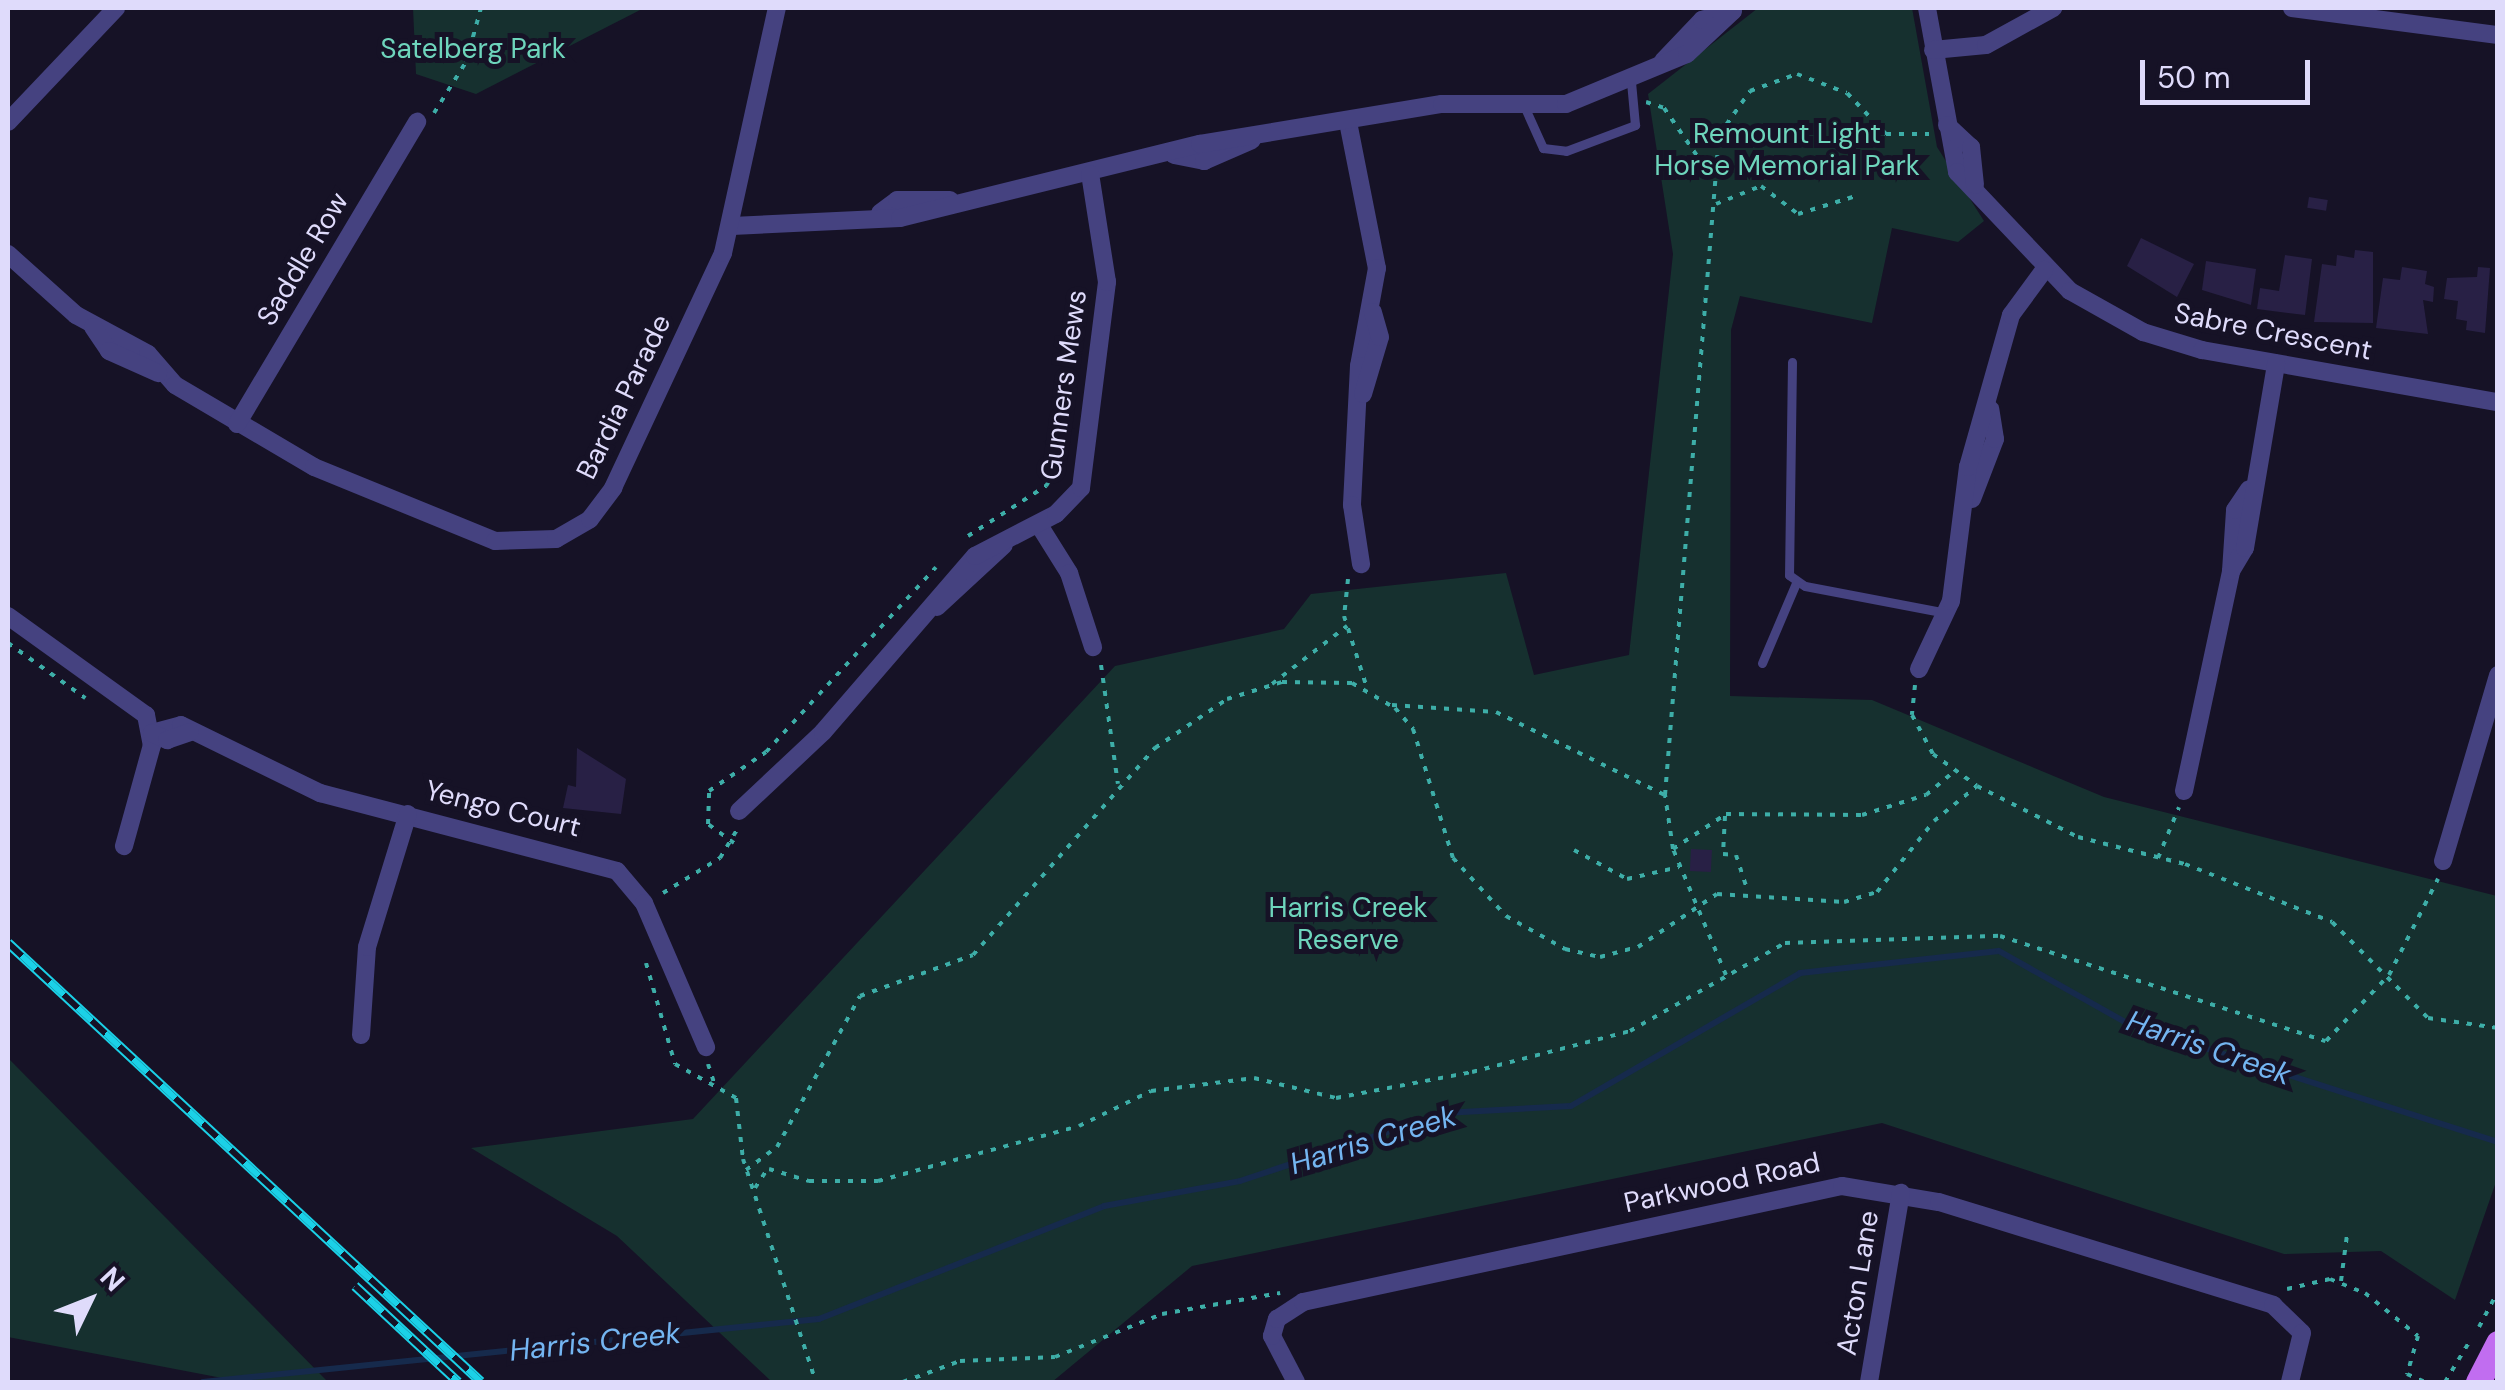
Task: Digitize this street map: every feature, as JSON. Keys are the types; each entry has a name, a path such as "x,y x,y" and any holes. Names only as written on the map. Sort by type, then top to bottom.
{"main road":[{"path":"2478,1382 2498,1343"}],"street":[{"path":"8,122 116,8"},
{"name":"Bardia Parade","path":"12,267 93,326 148,354 158,373 237,424 444,523 514,545 556,539 590,519 613,488 732,226 777,8"},
{"name":"Sabre Crescent","path":"1927,8 1957,172 1975,185 2044,270 2143,332 2276,364 2498,402"},
{"path":"1933,50 1986,45 2053,8"},
{"path":"2292,8 2498,35"},
{"path":"732,226 785,230 880,213 931,212 950,200 1461,102 1525,108 1631,82 1663,61 1702,20 1736,9"},
{"name":"Saddle Row","path":"237,424 416,122"},
{"path":"1348,122 1376,254 1372,311 1359,366 1363,394 1352,505 1361,564"},
{"name":"Gunners Mews","path":"740,810 937,608 1004,545 1075,499 1085,477 1107,282 1090,174"},
{"path":"1918,668 1948,614 1971,500 1972,450 1990,410 2011,315 2044,270"},
{"path":"2184,792 2231,571 2235,510 2249,489 2276,364"},
{"path":"1039,525 1069,573 1093,647"},
{"path":"8,616 52,656 130,698 152,733 124,846"},
{"path":"2443,861 2498,675"},
{"name":"Yengo Court","path":"152,733 162,726 190,732 320,792 605,864 644,903 706,1047"},
{"path":"360,1034 367,948 408,814"},
{"name":"Parkwood Road","path":"1303,1302 1820,1187 1901,1193 2273,1305 2298,1324 2303,1351 2290,1382"},
{"name":"Acton Lane","path":"1869,1382 1901,1193"},
{"path":"1296,1382 1272,1336 1283,1313 1303,1302"}],"lane":[{"path":"1525,108 1543,148 1566,151 1622,135 1635,125 1636,102 1631,82"},
{"path":"1792,362 1787,568 1796,582 1948,614"},
{"path":"1762,663 1796,582"}],"path":[{"path":"416,122 444,106 481,8"},
{"path":"1727,976 1673,849 1665,795 1716,183 1725,123 1768,79 1822,79 1886,134 1947,125"},
{"path":"1636,102 1664,108 1716,183"},
{"path":"1716,204 1761,186 1798,214 1858,195"},
{"path":"960,542 1046,486 1066,452"},
{"path":"734,843 708,824 708,791 766,752 949,554"},
{"path":"1361,564 1342,586 1347,626 1367,688"},
{"path":"755,1189 860,996 973,956 1118,785 1184,726 1271,684 1347,626"},
{"path":"1093,647 1108,680 1118,785"},
{"path":"1918,668 1912,715 1951,774 2078,837 2158,858 2332,922 2428,1018 2498,1028"},
{"path":"1271,684 1336,680 1367,688 1392,706 1413,729 1453,858 1506,916 1564,950 1600,957 1638,947 1698,906 1748,891 1844,902 1877,892 1934,821 1976,786"},
{"path":"1392,706 1496,712 1665,795"},
{"path":"1673,849 1726,814 1862,816 1926,795 1951,774"},
{"path":"2158,858 2184,792"},
{"path":"644,903 734,843 740,810"},
{"path":"1726,814 1723,854 1736,855 1748,891"},
{"path":"1574,850 1627,879 1680,867"},
{"path":"746,1170 766,1167 809,1181 878,1181 1079,1126 1151,1091 1254,1078 1336,1098 1472,1072 1630,1031 1786,943 2000,936 2326,1041 2390,976 2443,861"},
{"path":"714,1082 736,1098 746,1170 816,1382"},
{"path":"2342,1281 2347,1234"},
{"path":"2273,1305 2293,1286 2342,1281 2418,1336 2406,1374 2425,1382"},
{"path":"2445,1382 2498,1292"},
{"path":"903,1382 960,1361 1055,1357 1162,1314 1279,1293 1303,1302"}],"green space":[{"name":"Satelberg Park","path":"413,8 644,8 476,94 416,74"},
{"name":"Harris Creek Reserve","path":"1758,8 1912,8 1937,147 1984,221 1958,242 1892,228 1872,323 1740,296 1731,330 1730,696 1872,700 2104,797 2497,896 2497,1179 2455,1300 2381,1251 2284,1254 1882,1123 1192,1266 1052,1382 772,1382 617,1236 471,1148 693,1119 1115,666 1284,629 1311,594 1506,573 1534,675 1629,655 1673,254 1648,94"},
{"path":"8,1058 328,1382 243,1382 8,1337"}],"building":[{"path":"2309,197 2328,200 2326,211 2307,208"},
{"path":"2141,238 2194,264 2177,297 2127,266"},
{"path":"2355,250 2373,252 2373,323 2314,322 2322,264 2336,266 2337,255 2354,258"},
{"path":"2285,255 2312,259 2305,315 2257,309 2260,288 2279,291"},
{"path":"2206,261 2256,269 2251,305 2202,290"},
{"path":"2402,267 2427,271 2425,284 2434,287 2433,302 2423,300 2428,334 2376,328 2383,278 2400,280"},
{"path":"2478,267 2490,268 2485,333 2466,330 2467,321 2456,319 2458,301 2444,299 2447,278 2477,277"},
{"path":"577,748 626,779 621,814 563,808 568,785 576,787"},
{"path":"1691,849 1712,850 1711,872 1690,871"}],"waterway":[{"name":"Harris Creek","path":"203,1382 819,1319 1104,1206 1240,1181 1444,1113 1571,1106 1800,973 1999,951 2127,1023 2498,1142"}],"railway":[{"path":"8,943 481,1382"},
{"path":"355,1286 458,1382"}],"park label":[{"name":"Remount Light Horse Memorial Park","path":"1787,150"}]}
